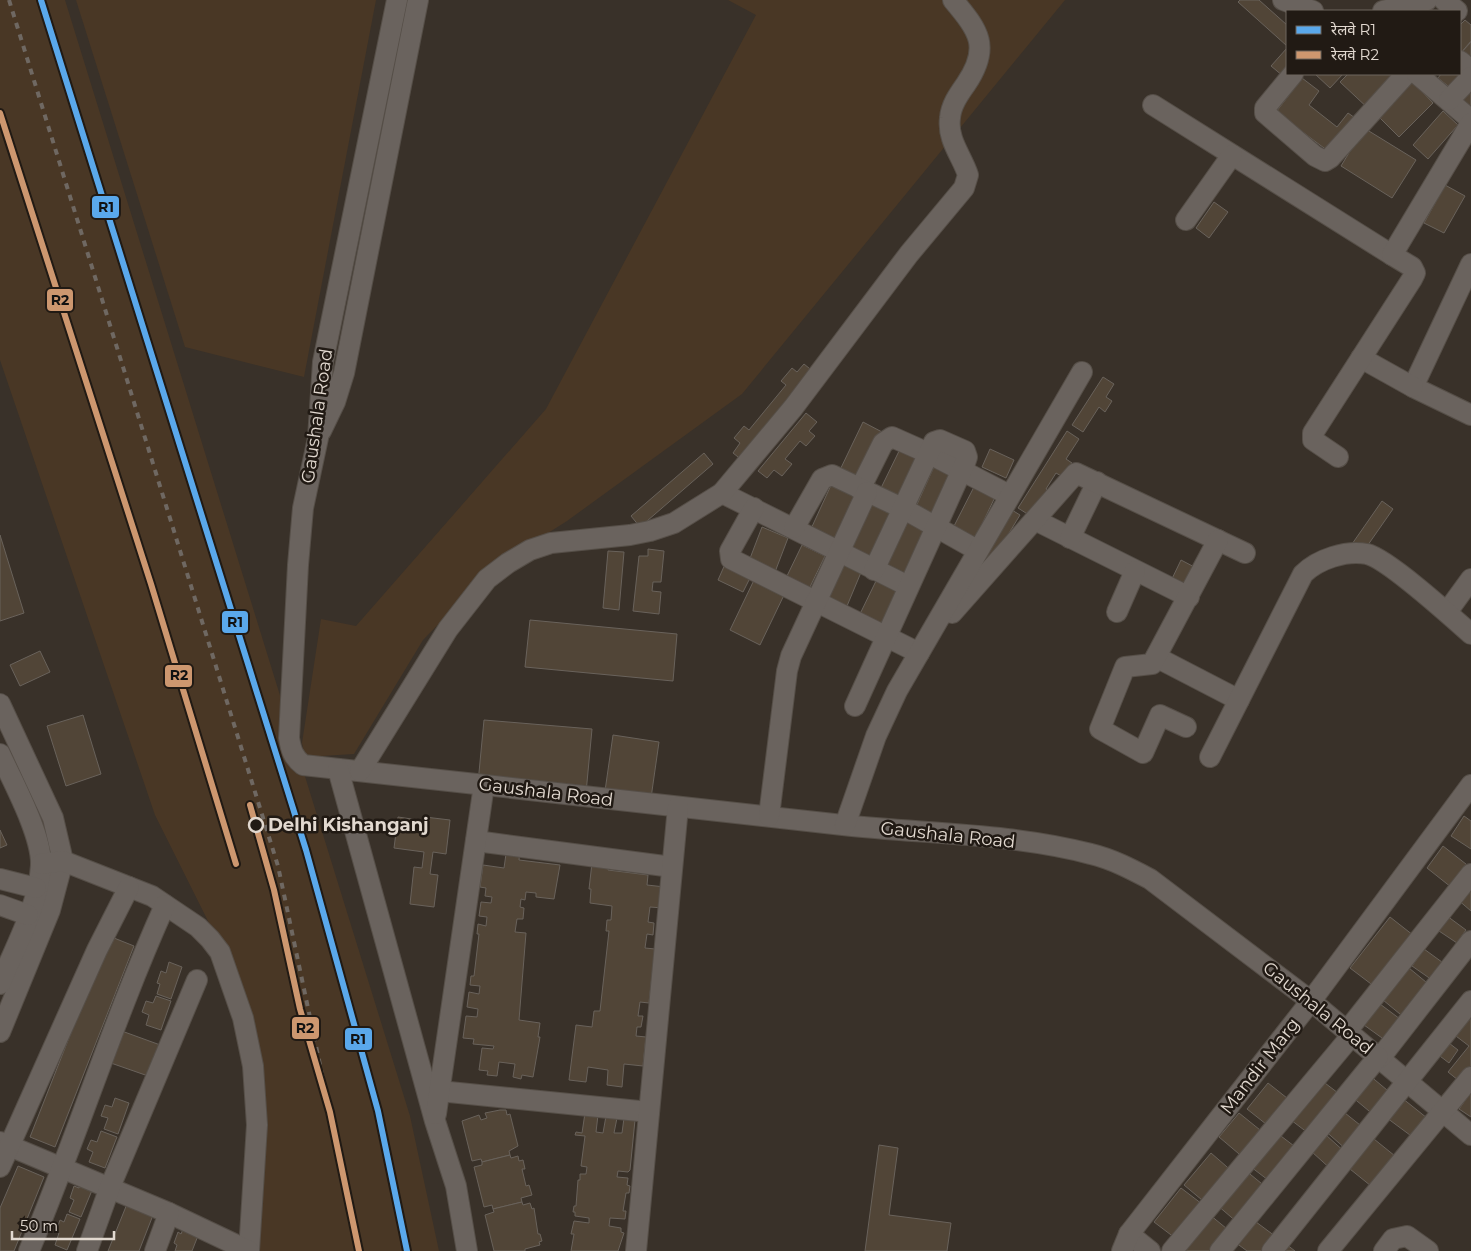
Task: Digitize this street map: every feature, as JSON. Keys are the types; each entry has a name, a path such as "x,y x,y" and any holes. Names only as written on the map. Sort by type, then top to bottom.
{"street":[{"name":"Gaushala Road","path":"397,0 323,362 318,438 303,508 296,591 289,738 295,759 303,765 678,808 996,839 1062,847 1093,854 1116,862 1150,879 1311,1000 1471,1135"},
{"path":"318,438 335,402 344,373 418,0"},
{"path":"360,771 448,629 487,580 508,563 530,550 551,542 630,535 650,531 674,522 722,493 793,408 909,254 968,182 966,169 953,143 950,119 955,101 978,66 980,47 974,29 952,0"},
{"path":"1283,0 1310,10"},
{"path":"1393,10 1427,0"},
{"path":"1444,0 1456,10"},
{"path":"1461,14 1471,23"},
{"path":"1461,62 1471,70"},
{"path":"1291,75 1265,108 1265,113 1315,156 1325,161 1330,158 1405,75"},
{"path":"1392,255 1471,121 1419,75"},
{"path":"1449,100 1471,78"},
{"path":"1153,105 1412,267 1415,273 1311,437 1338,458"},
{"path":"1186,220 1232,156"},
{"path":"1412,387 1471,264"},
{"path":"1361,358 1412,387 1471,416"},
{"path":"845,825 876,736 897,691 977,550 1082,372"},
{"path":"769,816 787,671 796,642 838,552 863,490 887,439 898,438 928,453"},
{"path":"855,706 961,471 967,457 965,452 940,440 934,442 874,570"},
{"path":"961,471 1009,495"},
{"path":"923,646 1076,473 1245,553"},
{"path":"794,528 822,479 827,475 832,475 904,509 977,550"},
{"path":"1070,538 1097,482"},
{"path":"722,493 908,586"},
{"path":"754,508 730,552 731,559 885,637 923,646"},
{"path":"1035,520 1188,597"},
{"path":"1186,727 1160,715 1143,753 1100,729 1126,667 1152,664 1218,540"},
{"path":"1210,757 1304,574 1310,568 1329,558 1353,554 1374,557 1447,612 1471,634"},
{"path":"1117,612 1135,571"},
{"path":"1447,612 1471,579"},
{"path":"1156,657 1239,700"},
{"path":"0,704 53,818 63,860 50,910 0,1032"},
{"path":"0,754 33,825 41,864 28,915 0,984"},
{"path":"338,769 435,1120 456,1186 467,1251"},
{"path":"435,1120 484,785"},
{"name":"Mandir Marg","path":"1126,1243 1311,1000 1471,785"},
{"path":"636,1251 678,808"},
{"path":"476,841 672,867"},
{"path":"5,1144 169,1213 214,1244 248,1251 257,1125 253,1066 243,1018 226,966 210,939 198,927 152,896 63,860 41,864"},
{"path":"1172,1251 1349,1033 1471,874"},
{"path":"0,879 36,888"},
{"path":"0,1167 5,1144 129,887"},
{"path":"0,905 28,915"},
{"path":"29,1251 64,1168 133,976 165,905"},
{"path":"1220,1251 1379,1057 1471,940"},
{"path":"87,1251 110,1188 197,980"},
{"path":"1272,1251 1471,1002"},
{"path":"1328,1251 1471,1077"},
{"path":"440,1091 649,1112"},
{"path":"155,1251 169,1213"},
{"path":"1384,1251 1393,1239 1407,1236 1428,1251"},
{"path":"1126,1243 1150,1251"}],"shaded area":[{"path":"0,0 65,0 410,1116 439,1251 252,1251 264,1084 237,979 155,815 0,360"},
{"path":"76,0 376,0 304,377 185,347"},
{"path":"728,0 1065,0 742,394 567,521 494,567 423,640 354,754 305,757 302,743 321,619 356,626 546,409 756,15"}],"building":[{"path":"1240,0 1259,0 1286,24 1286,45 1238,2"},
{"path":"1465,20 1471,25 1471,41 1461,53 1461,24"},
{"path":"1471,42 1471,64 1461,55"},
{"path":"1286,49 1286,73 1283,76 1271,66"},
{"path":"1461,63 1469,71 1453,90 1438,78 1440,75 1461,75"},
{"path":"1316,75 1342,75 1330,88"},
{"path":"1347,75 1396,75 1371,111 1340,82"},
{"path":"1302,78 1319,91 1309,105 1337,127 1348,113 1358,120 1332,154 1276,112"},
{"path":"1412,81 1433,103 1399,137 1377,115"},
{"path":"1471,86 1471,110 1459,100"},
{"path":"1443,111 1458,125 1428,159 1413,145"},
{"path":"1364,128 1416,160 1392,198 1341,166"},
{"path":"1445,185 1465,196 1444,233 1424,223"},
{"path":"1214,202 1228,212 1209,238 1196,228"},
{"path":"804,364 815,373 743,461 733,453 740,443 734,438 744,426 749,430 786,385 781,381 792,368 797,372"},
{"path":"1103,377 1114,384 1106,397 1112,401 1105,412 1099,407 1083,432 1072,425"},
{"path":"806,413 817,422 809,431 815,436 806,446 800,441 785,459 792,464 782,476 774,470 767,478 758,471"},
{"path":"863,422 884,433 859,485 838,474"},
{"path":"1067,431 1079,439 1066,459 1072,463 1063,477 1056,473 1046,489 1053,493 1029,515 1018,508"},
{"path":"902,445 924,456 901,501 880,490"},
{"path":"990,449 1014,460 1006,478 982,467"},
{"path":"704,453 713,464 640,527 631,516"},
{"path":"936,462 957,471 934,520 914,511"},
{"path":"832,483 857,494 835,543 810,531"},
{"path":"976,483 997,493 975,539 953,528"},
{"path":"1382,501 1393,509 1363,552 1352,544"},
{"path":"872,504 892,515 869,559 849,548"},
{"path":"1007,507 1020,515 991,563 978,555"},
{"path":"907,522 929,533 907,579 885,568"},
{"path":"762,527 788,538 775,572 749,561"},
{"path":"0,535 24,613 0,621"},
{"path":"802,545 825,556 809,589 786,578"},
{"path":"648,549 664,551 661,582 653,582 652,591 661,592 659,614 633,611 639,556 648,556"},
{"path":"608,551 624,552 619,610 603,608"},
{"path":"1181,560 1200,570 1188,594 1169,585"},
{"path":"841,561 862,570 847,606 826,598"},
{"path":"726,562 752,574 743,592 718,580"},
{"path":"755,578 785,593 760,645 730,630"},
{"path":"876,581 899,592 882,627 859,616"},
{"path":"530,620 677,634 673,681 525,667"},
{"path":"40,651 50,672 20,686 10,665"},
{"path":"83,715 101,774 66,786 47,726"},
{"path":"484,720 592,729 586,793 478,783"},
{"path":"613,735 659,742 651,798 605,791"},
{"path":"1464,816 1471,821 1471,849 1451,836"},
{"path":"398,817 425,821 425,817 450,820 446,854 433,852 430,874 438,875 434,907 410,904 414,867 422,868 424,852 394,848"},
{"path":"0,830 7,845 0,848"},
{"path":"1443,846 1471,868 1456,891 1427,868"},
{"path":"507,847 520,849 519,860 560,865 554,899 536,897 536,893 526,892 525,900 521,899 520,907 524,908 523,919 517,919 515,932 526,933 519,1020 540,1023 538,1037 540,1037 533,1077 522,1075 521,1079 513,1077 515,1064 499,1062 497,1076 487,1075 488,1071 479,1070 482,1048 493,1049 494,1046 473,1044 474,1039 463,1038 466,1016 477,1017 478,1009 467,1007 469,992 479,994 480,986 470,985 471,976 474,976 479,934 477,934 478,924 486,926 487,917 479,916 481,902 491,903 492,897 485,896 486,888 480,887 483,865 504,868"},
{"path":"610,859 608,870 648,875 647,885 665,887 663,908 650,907 648,922 654,923 653,935 647,934 645,948 655,949 649,1003 640,1002 638,1016 643,1016 641,1027 637,1027 636,1036 646,1037 643,1066 624,1064 622,1087 607,1085 608,1070 588,1067 586,1082 569,1080 576,1025 592,1027 594,1011 600,1011 609,931 606,931 607,920 611,920 612,906 590,903 591,889 589,889 592,863"},
{"path":"1471,882 1471,911 1457,899"},
{"path":"1443,913 1466,930 1457,943 1433,927"},
{"path":"1390,917 1418,939 1379,990 1350,968"},
{"path":"109,936 134,946 55,1147 30,1137"},
{"path":"1424,949 1446,965 1435,982 1412,966"},
{"path":"169,962 182,967 171,999 157,994 160,984 157,983 161,971 166,973"},
{"path":"1409,968 1432,987 1406,1019 1383,1000"},
{"path":"156,996 171,1001 161,1030 146,1025 149,1015 142,1012 146,1001 153,1003"},
{"path":"1380,1004 1404,1022 1389,1043 1364,1025"},
{"path":"1471,1009 1471,1074 1463,1084 1448,1072 1469,1046 1452,1033"},
{"path":"119,1030 163,1046 151,1077 108,1062"},
{"path":"1445,1040 1458,1050 1449,1063 1436,1053"},
{"path":"1369,1075 1393,1095 1375,1116 1351,1096"},
{"path":"1317,1077 1342,1096 1312,1136 1287,1117"},
{"path":"1268,1083 1292,1102 1271,1128 1247,1109"},
{"path":"1471,1092 1471,1117 1459,1109"},
{"path":"115,1098 129,1103 118,1134 104,1129 108,1118 101,1116 105,1105 112,1107"},
{"path":"1402,1098 1432,1122 1418,1141 1387,1118"},
{"path":"1340,1109 1365,1129 1347,1150 1323,1129"},
{"path":"506,1110 507,1115 510,1114 518,1146 509,1151 510,1155 482,1162 481,1159 472,1161 462,1121 479,1115 481,1120 487,1118 485,1113"},
{"path":"585,1113 598,1115 596,1132 603,1133 606,1116 617,1118 614,1133 622,1133 624,1118 635,1120 630,1170 628,1172 618,1171 617,1177 628,1178 627,1185 630,1186 629,1193 626,1193 623,1211 626,1211 625,1219 610,1218 609,1226 621,1228 621,1232 624,1233 618,1251 571,1251 574,1234 571,1234 574,1221 589,1223 589,1218 575,1216 575,1212 573,1212 574,1206 576,1206 578,1180 580,1180 580,1174 586,1174 587,1167 581,1166 585,1136 575,1135 576,1132 582,1133"},
{"path":"1239,1113 1265,1134 1245,1159 1219,1137"},
{"path":"101,1131 117,1137 105,1168 89,1162 93,1152 87,1149 91,1140 97,1142"},
{"path":"1277,1133 1298,1149 1272,1183 1251,1167"},
{"path":"1326,1135 1347,1154 1333,1171 1312,1152"},
{"path":"1369,1135 1400,1160 1376,1190 1345,1165"},
{"path":"879,1145 898,1148 889,1215 951,1223 947,1251 865,1251"},
{"path":"1211,1153 1234,1173 1208,1205 1184,1185"},
{"path":"510,1155 511,1158 518,1156 519,1161 523,1160 525,1169 522,1169 526,1186 529,1185 532,1195 521,1198 522,1202 493,1209 492,1205 484,1207 474,1167 482,1165 482,1162"},
{"path":"18,1166 44,1177 14,1251 0,1251 0,1208"},
{"path":"1245,1170 1267,1188 1238,1223 1217,1205"},
{"path":"83,1178 95,1183 81,1217 69,1212 74,1200 70,1198 74,1186 79,1188"},
{"path":"1181,1188 1206,1207 1179,1241 1154,1222"},
{"path":"129,1199 155,1210 139,1251 108,1251"},
{"path":"522,1202 523,1205 530,1203 532,1209 534,1208 538,1234 540,1234 542,1241 539,1242 540,1245 525,1249 525,1251 494,1251 485,1215 494,1212 493,1209"},
{"path":"67,1214 80,1219 67,1250 55,1245 59,1233 56,1232 60,1220 64,1222"},
{"path":"1210,1215 1232,1233 1217,1251 1185,1251 1182,1249"},
{"path":"1252,1219 1279,1239 1270,1251 1247,1251 1235,1242"},
{"path":"186,1222 201,1228 192,1251 175,1251 177,1245 174,1243 178,1232 181,1234"},
{"path":"1282,1241 1295,1251 1275,1251"}],"railway":[{"path":"9,0 278,866 330,1112"}],"rail line":[{"name":"R1","path":"41,0 306,850 378,1111 407,1251"},
{"name":"R2","path":"0,113 151,584 236,864"},
{"name":"R2","path":"250,805 274,890 300,1009 330,1112 359,1251"}],"place":[{"name":"Delhi Kishanganj","path":"256,825"}]}
